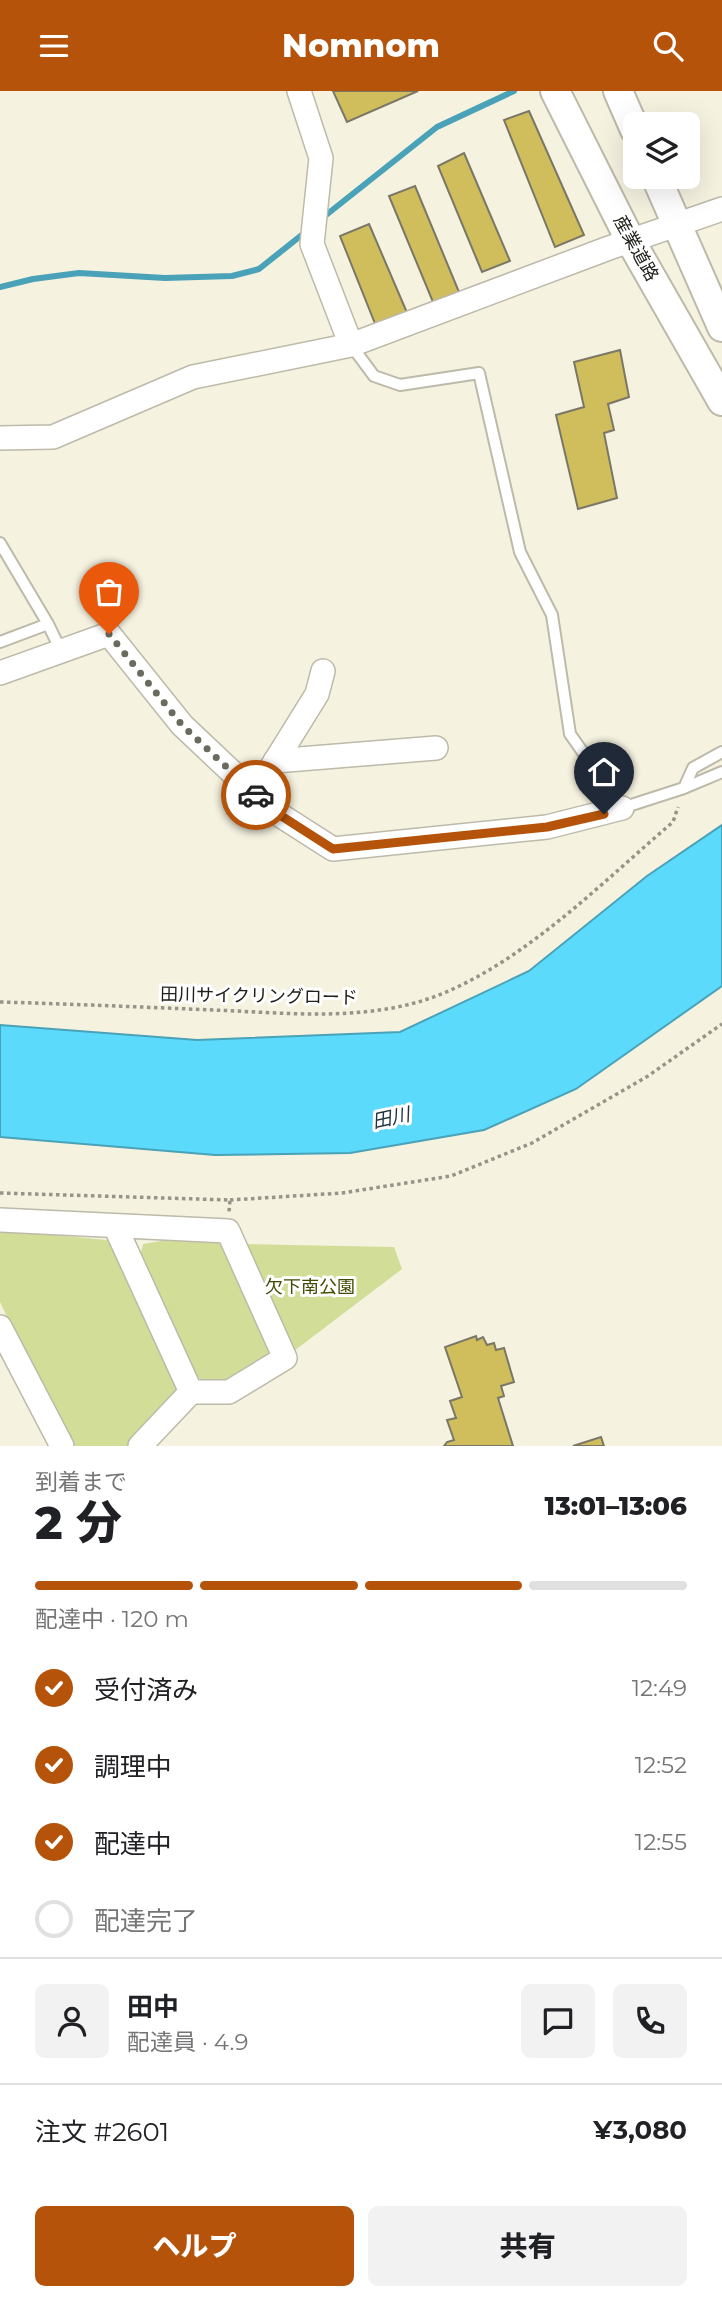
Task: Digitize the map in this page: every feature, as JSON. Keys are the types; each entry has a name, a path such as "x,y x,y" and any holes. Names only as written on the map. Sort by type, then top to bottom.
{"street":[{"path":"299,91 321,159 312,244 351,345"},
{"name":"産業道路","path":"555,91 630,240 722,401"},
{"path":"618,91 627,112"},
{"path":"661,189 722,327"},
{"path":"0,438 53,437 193,377 351,345 630,240 722,209"},
{"path":"0,673 109,634 182,725 272,810 333,849 547,827 622,808"},
{"path":"255,794 317,694 323,671"},
{"path":"275,761 436,748"},
{"path":"0,1220 228,1231 285,1357 229,1392 191,1392 140,1446"},
{"path":"115,1226 191,1392"},
{"path":"2,1334 62,1446"}],"lane":[{"path":"351,345 373,376 400,385 478,373 520,552 552,615 570,734 622,808 684,788 722,772"},
{"path":"0,543 61,651"},
{"path":"0,642 48,624"},
{"path":"684,788 693,768 722,752"}],"path":[{"name":"田川サイクリングロード","path":"0,1002 336,1015 399,1009 452,990 488,971 551,926 673,823 684,788"},
{"path":"0,1193 230,1200 342,1193 451,1176 532,1143 648,1076 722,1024"},
{"path":"228,1231 230,1200"}],"green space":[{"path":"0,1230 107,1240 117,1249 178,1382 178,1393 129,1446 69,1446 0,1302"},
{"path":"167,1240 219,1243 230,1250 273,1343 270,1355 224,1382 213,1384 192,1375 140,1257 143,1244"},
{"name":"欠下南公園","path":"244,1244 394,1247 402,1269 294,1351"}],"water":[{"name":"田川","path":"722,825 722,986 576,1089 484,1130 350,1153 215,1155 0,1137 0,1025 197,1040 400,1032 529,971 647,876"}],"building":[{"path":"333,91 418,91 347,122"},
{"path":"529,111 584,235 555,247 504,120"},
{"path":"464,153 510,261 482,272 438,166"},
{"path":"415,186 459,292 433,302 389,196"},
{"path":"369,224 408,315 376,326 340,236"},
{"path":"620,350 629,397 608,404 614,430 604,433 617,498 578,509 556,415 584,407 574,362"},
{"path":"476,1336 477,1340 483,1337 487,1345 494,1343 496,1350 504,1348 514,1382 501,1386 504,1396 498,1398 513,1446 444,1446 454,1440 447,1420 456,1418 450,1401 462,1397 445,1347"},
{"path":"601,1437 604,1446 573,1446"}],"waterway":[{"path":"321,219 437,127 514,91"},
{"path":"0,287 33,279 79,273 165,278 232,276 259,269 308,230"}],"way so far":[{"path":"109,634 182,725 256,795"}],"route":[{"path":"256,795 272,810 333,849 547,827 604,814"}]}
